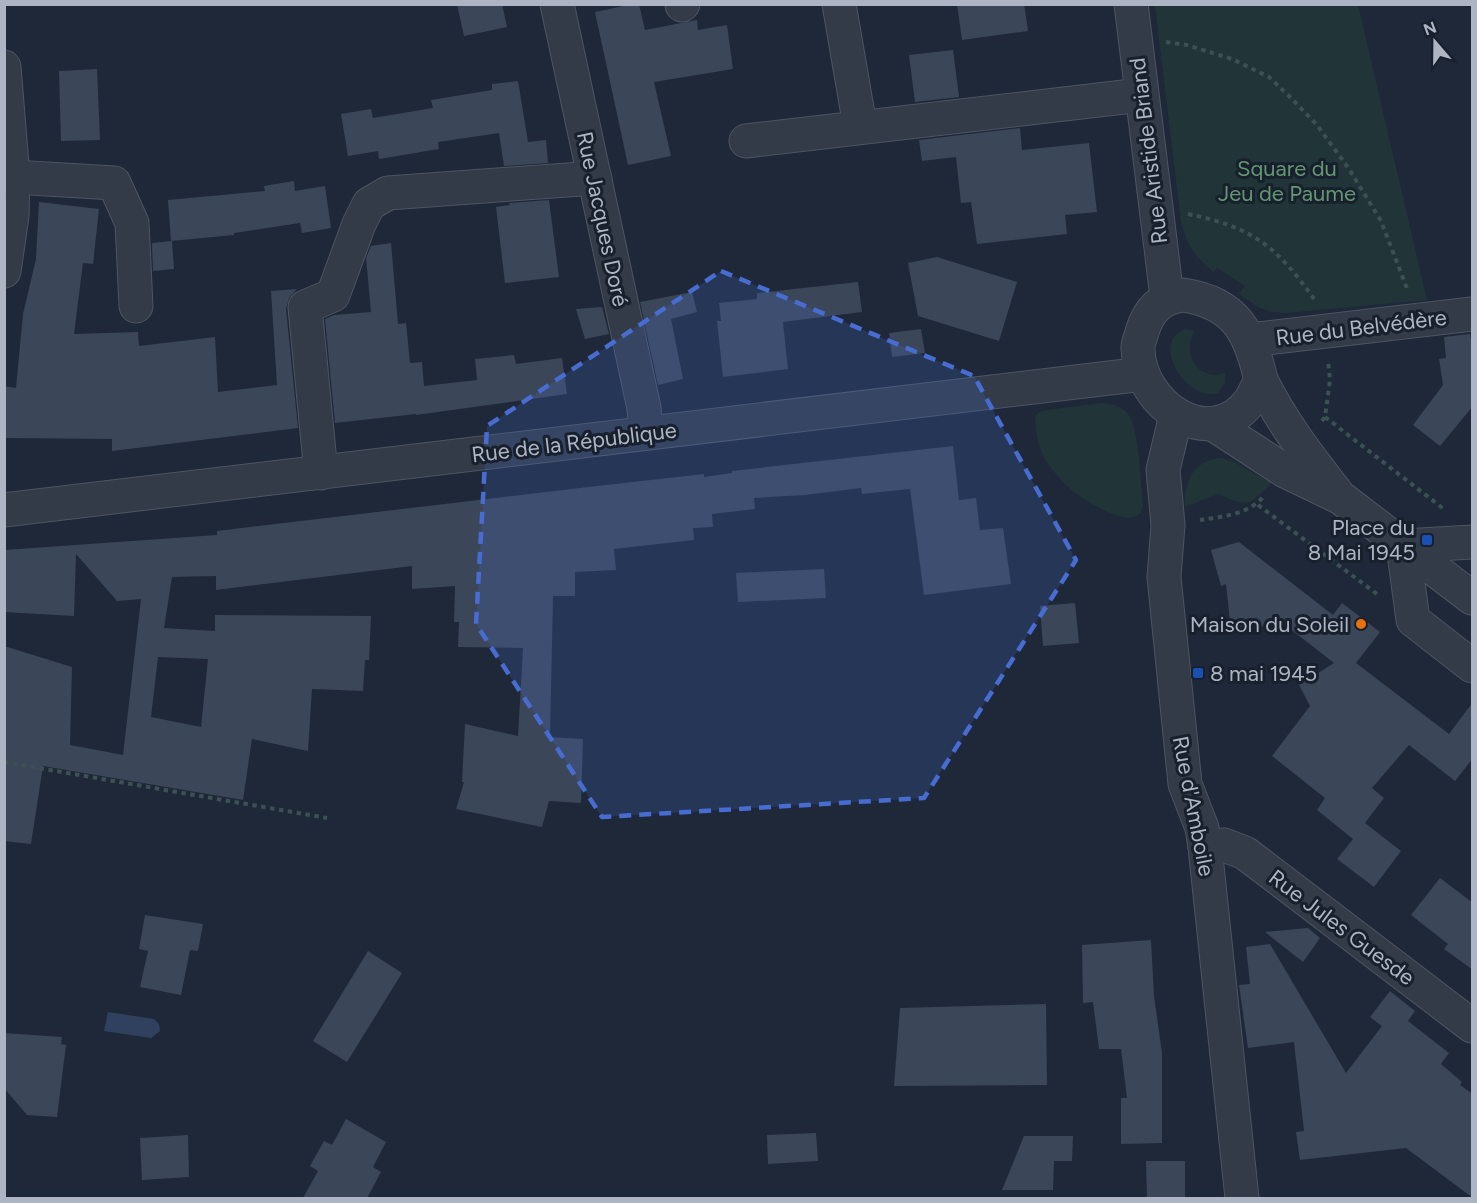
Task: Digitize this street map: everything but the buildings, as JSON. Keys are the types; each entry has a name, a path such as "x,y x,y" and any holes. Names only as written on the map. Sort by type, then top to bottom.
{"street":[{"name":"Rue Jacques Doré","path":"557,4 644,408 646,433"},
{"path":"840,4 860,126"},
{"name":"Rue Aristide Briand","path":"1131,4 1167,297"},
{"path":"4,67 13,177 12,216 4,271"},
{"path":"746,141 860,126 1142,96"},
{"path":"13,177 114,183 132,223 136,306"},
{"path":"321,472 305,307 333,295 358,224 369,204 388,193 595,178"},
{"path":"1341,498 1290,433 1273,406 1261,380 1250,340 1241,324 1223,309 1197,297 1183,295 1167,297 1155,308 1145,321 1137,348 1143,374 1154,396 1176,415 1192,422 1213,424 1285,471 1341,498 1473,598"},
{"name":"Rue du Belvédère","path":"1250,340 1473,314"},
{"name":"Rue de la République","path":"4,510 1143,374"},
{"path":"1213,424 1236,414 1250,400 1261,380"},
{"name":"Rue d'Amboile","path":"1176,415 1163,470 1167,525 1164,578 1185,784 1202,828 1205,848 1242,1198"},
{"path":"1403,546 1463,530"},
{"path":"1403,546 1413,620 1473,666"},
{"name":"Rue Jules Guesde","path":"1205,848 1224,845 1245,853 1473,1026"}],"path":[{"path":"1136,43 1171,42 1232,59 1269,77 1288,95 1317,125 1349,169 1381,221 1412,302 1414,320"},
{"path":"1325,417 1463,530"},
{"path":"1258,505 1413,620"},
{"path":"4,762 327,818"}],"highlighted area":[{"path":"721,271 974,376 1076,560 924,798 602,817 476,624 487,426"}],"green space":[{"name":"Square du Jeu de Paume","path":"1155,5 1358,5 1427,300 1286,313 1271,312 1258,307 1239,294 1245,286 1217,268 1213,272 1201,260 1192,250 1181,221"},
{"path":"1186,329 1195,331 1191,339 1191,356 1200,370 1207,374 1225,373 1225,383 1218,393 1206,394 1195,389 1176,369 1171,357 1171,345 1175,335"},
{"path":"1102,403 1126,411 1135,431 1143,506 1139,514 1132,517 1112,514 1074,492 1050,466 1038,442 1035,416 1041,411"},
{"path":"1222,458 1272,483 1248,502 1237,501 1218,494 1185,507 1186,489 1192,474 1204,463"}],"water":[{"path":"108,1012 154,1019 159,1024 160,1031 151,1038 104,1031"}],"place":[{"name":"Place du 8 Mai 1945","path":"1427,540"},
{"name":"Maison du Soleil","path":"1361,624"},
{"name":"8 mai 1945","path":"1198,673"}]}
